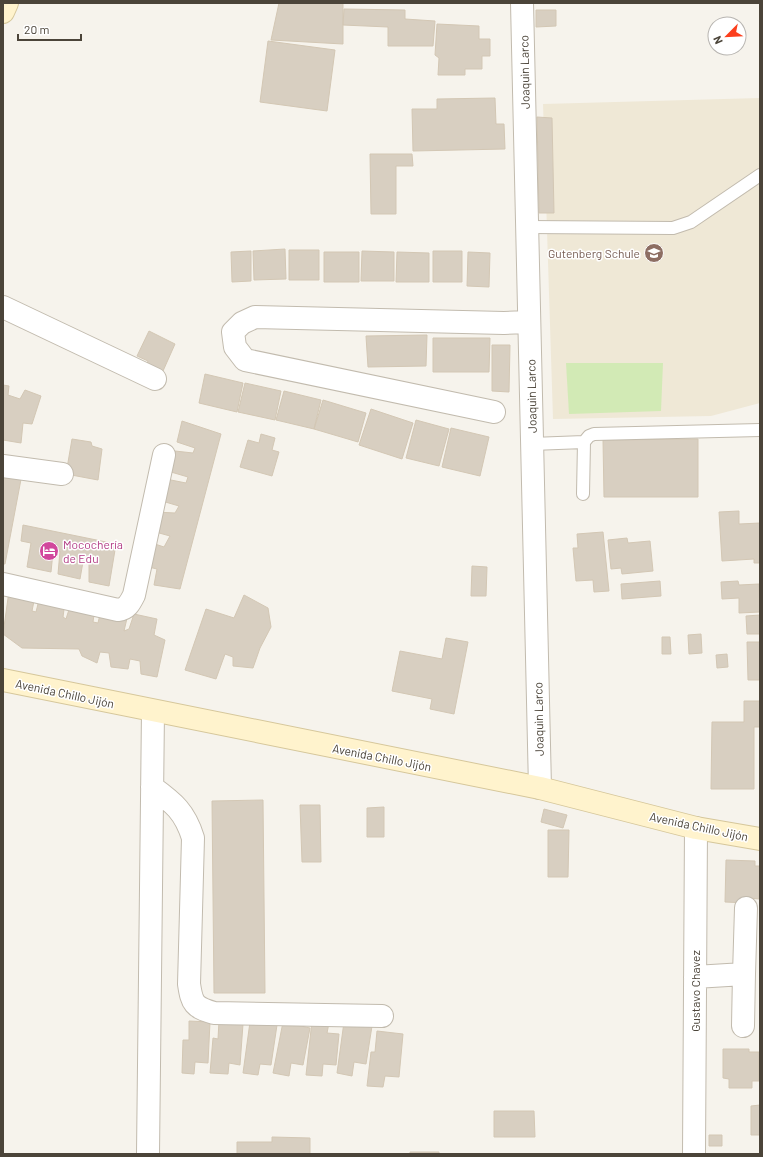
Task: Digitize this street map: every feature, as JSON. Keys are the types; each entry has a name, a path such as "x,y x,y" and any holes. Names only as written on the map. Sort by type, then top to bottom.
{"street":[{"path":"3,12 7,3"},
{"name":"Joaquìn Larco","path":"522,3 540,788"},
{"path":"3,307 155,378"},
{"path":"494,412 245,360 235,347 233,332 242,323 255,317 504,323 530,322"},
{"path":"3,584 118,610 126,608 134,595 164,455"},
{"path":"3,466 62,474"},
{"name":"Avenida Chillo Jijón","path":"3,680 540,788 696,828 760,839"},
{"path":"148,1154 153,711"},
{"path":"152,787 169,800 183,814 189,825 193,838 189,984 191,998 199,1008 214,1013 382,1016"},
{"name":"Gustavo Chavez","path":"694,1154 696,828"},
{"path":"743,1026 746,908"},
{"path":"695,977 744,974"}],"lane":[{"path":"528,226 673,228 691,222 760,175"},
{"path":"583,494 584,442 589,436 594,434 760,430"},
{"path":"532,444 584,442"}],"shaded area":[{"name":"Gutenberg Schule","path":"760,98 760,403 711,416 553,419 543,104"}],"green space":[{"path":"566,363 663,363 661,411 569,414"}],"building":[{"path":"279,3 343,3 343,44 271,40"},
{"path":"344,9 405,10 405,19 435,21 433,46 388,46 388,27 343,25"},
{"path":"536,10 556,10 556,26 536,27"},
{"path":"437,24 479,26 479,39 490,39 490,56 482,56 482,69 465,69 465,75 438,75 439,58 435,55"},
{"path":"268,41 335,50 327,111 260,102"},
{"path":"495,98 496,124 504,124 505,149 413,151 412,109 437,109 437,99"},
{"path":"537,117 552,118 554,213 539,213"},
{"path":"370,154 412,154 413,166 396,166 396,214 371,214"},
{"path":"285,249 286,279 254,280 253,251"},
{"path":"289,250 319,250 319,280 289,280"},
{"path":"251,251 251,281 232,282 231,252"},
{"path":"362,251 394,252 394,281 361,281"},
{"path":"433,251 462,251 462,282 433,282"},
{"path":"324,252 359,252 359,282 324,282"},
{"path":"397,252 429,253 429,282 396,282"},
{"path":"468,252 490,253 489,287 467,286"},
{"path":"149,331 175,344 163,371 147,364 148,361 137,356"},
{"path":"427,335 426,366 368,367 366,336"},
{"path":"433,338 490,338 489,372 433,372"},
{"path":"492,345 510,345 509,392 492,391"},
{"path":"205,374 243,383 237,412 199,403"},
{"path":"245,383 281,391 275,420 238,412"},
{"path":"3,385 9,386 8,395 20,399 25,390 41,396 32,424 23,423 21,443 3,440"},
{"path":"284,391 321,400 314,429 276,420"},
{"path":"323,400 366,413 358,442 314,429"},
{"path":"371,409 413,423 402,459 359,445"},
{"path":"416,420 449,429 439,466 406,458"},
{"path":"182,421 221,434 180,589 154,585 157,569 140,565 149,542 164,547 170,536 152,531 156,512 175,513 179,506 162,501 166,479 186,483 188,477 171,472 175,451 193,453 195,448 177,442"},
{"path":"451,428 489,437 480,476 442,467"},
{"path":"261,434 275,438 272,450 279,452 272,476 240,467 248,440 259,443"},
{"path":"72,439 91,442 92,446 102,449 98,480 66,474"},
{"path":"698,439 698,497 604,497 603,440"},
{"path":"3,470 22,474 5,564 3,564"},
{"path":"739,511 739,524 760,523 760,563 754,563 754,559 722,561 719,512"},
{"path":"23,525 116,544 109,586 89,582 89,557 84,556 80,579 58,574 60,551 53,552 51,572 27,567 31,543 21,541"},
{"path":"603,532 609,591 594,592 593,580 576,581 573,548 578,548 577,534"},
{"path":"627,538 628,543 650,541 653,571 622,574 621,568 611,569 608,540"},
{"path":"472,566 487,567 486,596 471,596"},
{"path":"660,581 661,596 622,599 621,584"},
{"path":"738,581 739,585 759,584 760,612 739,613 739,598 722,599 721,582"},
{"path":"9,591 35,596 32,611 36,612 40,596 65,602 63,617 66,619 72,600 95,608 93,622 98,623 101,610 128,614 124,631 129,629 134,614 157,619 154,635 165,640 157,677 141,674 140,661 130,659 128,669 111,667 109,653 100,652 97,663 82,656 79,649 22,648 3,634"},
{"path":"244,595 268,608 271,627 260,648 253,668 233,666 233,657 225,654 216,679 185,670 206,609 234,618"},
{"path":"760,615 760,634 747,634 746,616"},
{"path":"701,634 702,653 689,654 688,635"},
{"path":"662,637 670,637 671,654 662,654"},
{"path":"446,638 468,642 454,714 430,709 432,699 392,691 400,651 442,659"},
{"path":"747,642 760,642 760,680 748,680"},
{"path":"727,654 728,667 717,668 716,655"},
{"path":"744,701 760,701 760,727 754,727 754,789 711,789 712,722 744,722"},
{"path":"263,800 265,993 214,993 212,801"},
{"path":"300,805 320,805 321,862 302,862"},
{"path":"384,807 384,837 367,837 367,808"},
{"path":"544,809 567,815 563,828 541,822"},
{"path":"548,830 569,830 568,877 548,877"},
{"path":"726,860 755,861 755,866 760,866 759,899 749,898 749,903 725,902"},
{"path":"189,1021 210,1022 208,1063 195,1062 194,1074 182,1073 183,1040 189,1040"},
{"path":"219,1021 243,1024 240,1065 229,1063 228,1074 210,1073 213,1038 218,1039"},
{"path":"312,1021 329,1023 327,1033 339,1034 336,1065 323,1064 322,1076 306,1075"},
{"path":"250,1022 277,1025 271,1065 260,1064 258,1075 243,1073"},
{"path":"283,1022 310,1028 303,1065 291,1063 289,1076 273,1073"},
{"path":"344,1022 372,1026 366,1064 354,1062 352,1076 337,1073"},
{"path":"377,1031 403,1034 399,1077 385,1076 383,1087 367,1086 371,1052 375,1052"},
{"path":"723,1049 749,1049 749,1052 759,1052 759,1081 752,1081 752,1088 729,1088 729,1079 723,1078"},
{"path":"760,1105 760,1135 751,1135 751,1106"},
{"path":"494,1111 534,1111 535,1137 494,1137"},
{"path":"709,1135 722,1135 722,1146 709,1146"},
{"path":"272,1137 310,1138 310,1154 237,1154 237,1142 272,1142"},
{"path":"410,1152 439,1152 439,1154 410,1154"}],"place":[{"name":"Gutenberg Schule","path":"654,253"},
{"name":"Mocochería de Edu","path":"49,551"}]}
